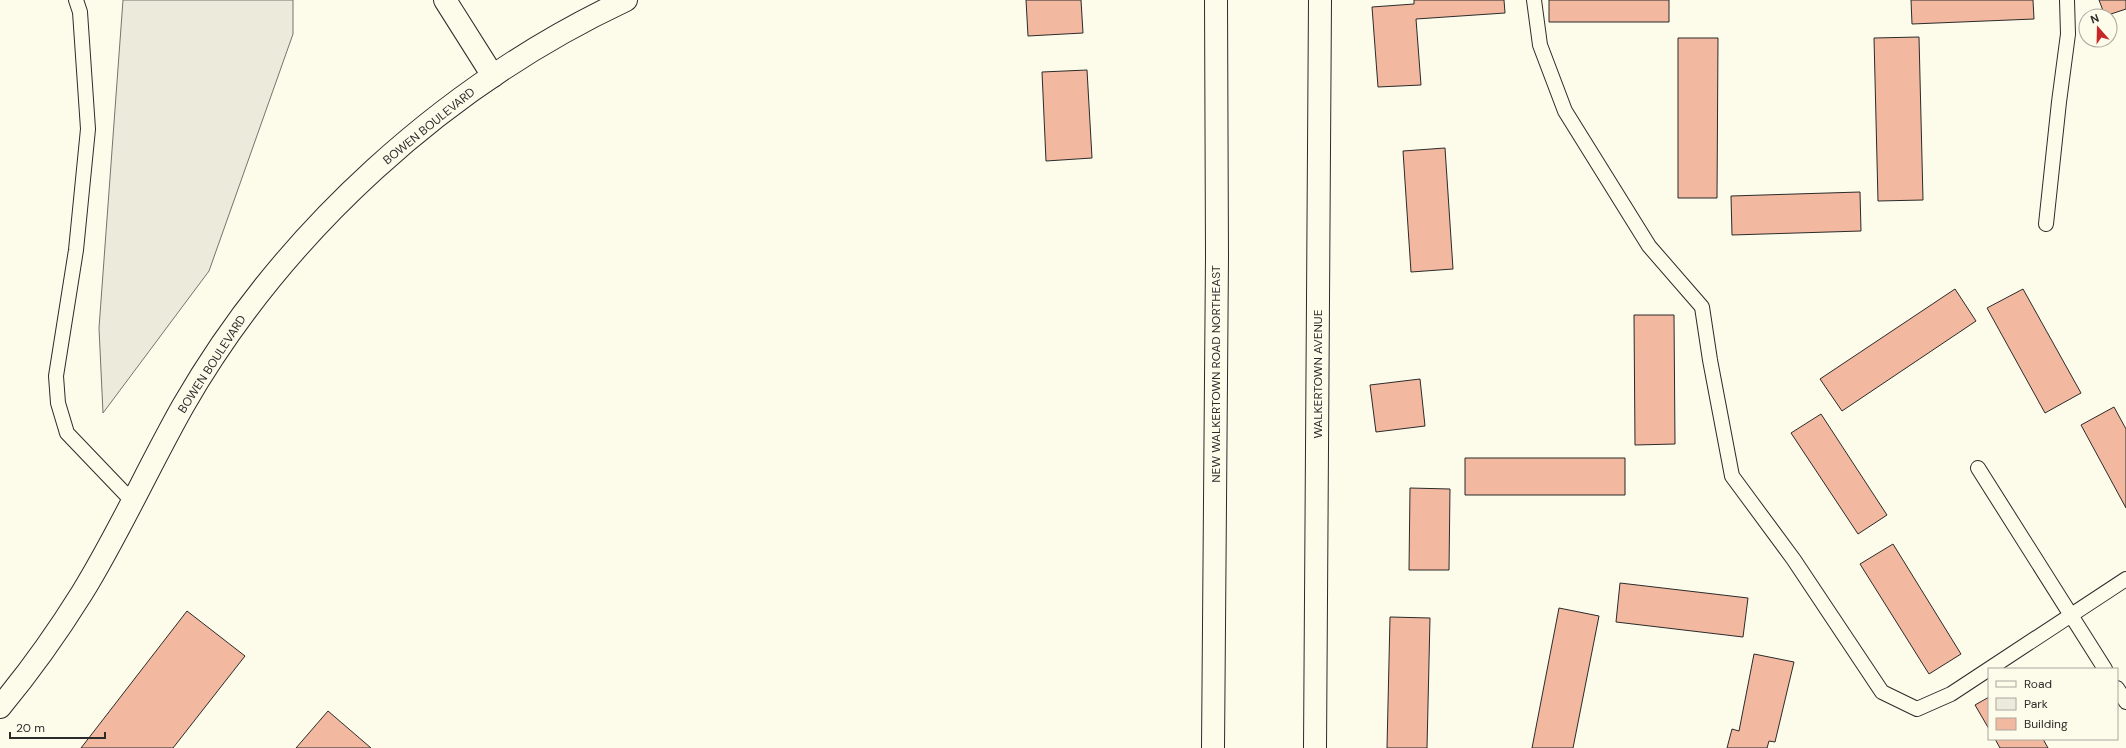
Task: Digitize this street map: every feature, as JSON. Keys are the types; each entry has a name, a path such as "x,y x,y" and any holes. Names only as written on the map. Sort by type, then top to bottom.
{"street":[{"path":"445,0 493,76"},
{"name":"BOWEN BOULEVARD","path":"0,707 44,651 83,592 183,407 224,340 260,293 329,214 373,172 436,118 493,76 555,37 626,0"},
{"name":"NEW WALKERTOWN ROAD NORTHEAST","path":"1213,748 1217,264 1216,0"},
{"name":"WALKERTOWN AVENUE","path":"1315,748 1320,0"}],"lane":[{"path":"76,0 80,12 88,129 76,250 56,376 58,403 67,433 133,502"},
{"path":"1534,0 1540,44 1565,111 1649,246 1702,308 1710,360 1732,476 1794,560 1882,692 1917,709 1951,694 1988,670"},
{"path":"2046,224 2068,34 2067,0"},
{"path":"1978,468 2105,668"},
{"path":"1991,668 2126,579"},
{"path":"2118,690 2126,702"}],"green space":[{"path":"123,0 293,0 293,34 209,271 103,413 99,328"}],"building":[{"path":"1026,0 1081,0 1083,33 1028,36"},
{"path":"1414,0 1504,0 1505,13 1416,19 1421,85 1378,87 1372,7 1414,4"},
{"path":"1549,0 1669,0 1669,22 1549,22"},
{"path":"1911,0 2033,0 2034,19 1912,24"},
{"path":"2099,0 2126,0 2126,9 2118,12 2118,8 2102,8"},
{"path":"1919,37 1923,200 1878,201 1874,38"},
{"path":"1678,38 1718,38 1717,198 1678,198"},
{"path":"1087,70 1092,158 1046,161 1042,72"},
{"path":"1445,148 1453,269 1411,272 1403,151"},
{"path":"1860,192 1861,231 1732,235 1731,196"},
{"path":"1955,289 1976,321 1842,411 1820,379"},
{"path":"2023,289 2081,393 2045,413 1987,308"},
{"path":"1634,315 1674,315 1675,444 1635,445"},
{"path":"1420,379 1425,426 1376,432 1370,385"},
{"path":"2114,407 2126,429 2126,508 2081,425"},
{"path":"1821,414 1887,515 1858,534 1791,433"},
{"path":"1465,458 1625,458 1625,495 1465,495"},
{"path":"1410,488 1450,489 1449,570 1409,570"},
{"path":"1893,544 1961,654 1929,674 1860,564"},
{"path":"1620,583 1748,598 1743,637 1616,622"},
{"path":"1559,608 1599,616 1573,748 1532,748"},
{"path":"187,611 245,656 173,748 81,748"},
{"path":"1390,617 1430,618 1427,748 1387,748"},
{"path":"1754,654 1794,662 1775,742 1769,741 1767,748 1727,748 1732,729 1739,731"},
{"path":"1988,698 1988,727 1975,705"},
{"path":"328,711 371,748 296,748"},
{"path":"1996,740 2044,740 2048,748 2000,748"}]}
